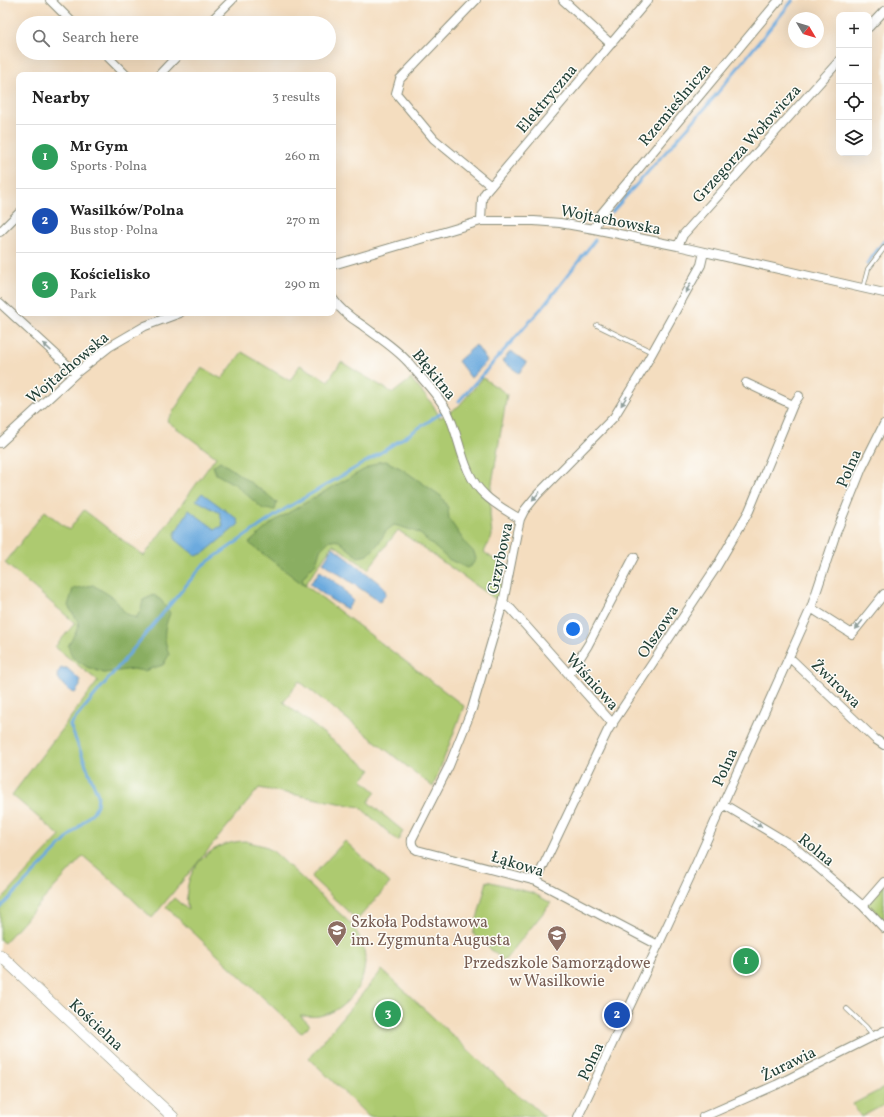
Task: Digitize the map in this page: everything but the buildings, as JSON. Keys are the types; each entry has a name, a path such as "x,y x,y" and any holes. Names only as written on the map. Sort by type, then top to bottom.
{"street":[{"path":"50,0 66,16"},
{"path":"217,16 232,0"},
{"path":"476,0 400,79 396,93 434,139 491,186"},
{"path":"563,0 611,44"},
{"name":"Elektryczna","path":"481,221 482,199 491,186 648,0"},
{"name":"Rzemieślnicza","path":"594,229 601,214 779,0"},
{"path":"872,25 884,11"},
{"path":"111,60 123,72"},
{"path":"162,72 173,60"},
{"name":"Grzegorza Wołowicza","path":"678,246 682,235 836,64"},
{"path":"0,232 16,216"},
{"name":"Wojtachowska","path":"336,264 481,221 534,221 560,223 678,246 884,293"},
{"name":"Grzybowa","path":"412,840 450,766 472,709 504,604 512,554 520,519 524,511 537,495 614,417 642,371 701,265 704,252"},
{"path":"0,303 76,373"},
{"name":"Błękitna","path":"336,303 347,315 403,356 447,411 471,478 485,495 520,519"},
{"name":"Wojtachowska","path":"0,443 76,373 109,347 145,326 172,316"},
{"path":"746,383 793,405"},
{"name":"Olszowa","path":"536,880 608,730 717,566 749,511 793,405 799,396"},
{"name":"Polna","path":"578,1117 612,1047 696,864 811,608 836,533 862,468 884,424"},
{"path":"569,675 588,645 634,557"},
{"path":"811,608 852,634 884,594"},
{"name":"Wiśniowa","path":"504,604 511,609 613,724"},
{"name":"Żwirowa","path":"789,657 875,739 884,745"},
{"name":"Rolna","path":"723,804 793,846 863,906 884,928"},
{"name":"Łąkowa","path":"412,840 412,845 417,850 536,880 658,945"},
{"path":"863,906 884,882"},
{"name":"Kościelna","path":"0,955 173,1117"},
{"name":"Żurawia","path":"703,1117 776,1085 884,1031"},
{"path":"718,1111 725,1117"}],"lane":[{"path":"863,288 868,269 884,248"},
{"path":"597,325 652,352"},
{"path":"847,1009 866,1026 873,1036"}],"green space":[{"path":"242,352 290,381 300,365 328,381 341,362 393,393 411,379 433,405 440,418 459,406 483,378 507,394 491,489 490,514 492,536 484,552 504,567 498,601 398,530 368,569 333,544 305,585 464,706 433,787 299,681 283,702 371,770 362,780 376,792 368,802 403,831 398,841 360,807 259,788 152,918 123,890 83,856 4,943 0,940 0,901 60,836 12,795 98,681 55,647 75,623 5,563 45,511 69,530 84,510 144,556 216,457 167,421 202,368 222,379"},
{"path":"220,461 277,503 275,510 263,509 236,485 216,474 213,466"},
{"path":"386,461 402,469 441,496 448,508 449,519 466,544 474,552 476,559 472,565 467,568 448,559 419,533 394,525 386,531 378,544 368,555 358,557 339,541 330,540 320,550 316,563 302,579 305,586 249,543 273,522 378,462"},
{"path":"93,585 114,598 125,613 136,618 141,610 143,600 154,595 161,600 170,613 165,634 169,655 163,665 144,671 133,669 104,673 87,667 72,657 68,646 79,623 68,606 73,589"},
{"path":"245,841 264,846 274,852 349,922 357,933 363,946 365,957 364,969 361,980 349,1000 330,1013 317,1016 300,1016 310,1025 301,1033 166,907 174,898 188,910 188,883 192,872 199,862 208,853 219,847"},
{"path":"345,841 390,883 357,920 311,877"},
{"path":"487,881 533,893 551,903 504,961 473,934"},
{"path":"884,885 884,924 866,906"},
{"path":"382,970 518,1096 525,1099 545,1117 369,1117 309,1058"},
{"path":"884,1088 884,1105 861,1117 853,1104"}],"water":[{"path":"476,345 487,361 471,378 458,361"},
{"path":"511,351 527,363 519,373 502,361"},
{"path":"202,493 237,519 239,524 204,553 196,556 175,539 175,533 189,510 215,529 223,526 220,513 196,500"},
{"path":"333,547 384,587 386,594 380,602 323,563"},
{"path":"320,571 342,587 353,601 347,609 330,599 310,584"},
{"path":"61,668 67,668 80,680 80,686 75,693 66,688 60,680 57,674"}],"waterway":[{"path":"612,212 706,107 793,0"},
{"path":"459,401 546,303 595,240"},
{"path":"867,264 884,241"},
{"path":"0,908 93,812 97,805 98,795 70,725 203,565 285,509 374,457 443,412"}],"place":[{"name":"Szkoła Podstawowa im. Zygmunta Augusta","path":"337,947"},
{"name":"Przedszkole Samorządowe w Wasilkowie","path":"557,952"},
{"name":"Mr Gym","path":"746,961"},
{"name":"Kościelisko","path":"388,1014"},
{"name":"Wasilków/Polna","path":"617,1015"}]}
